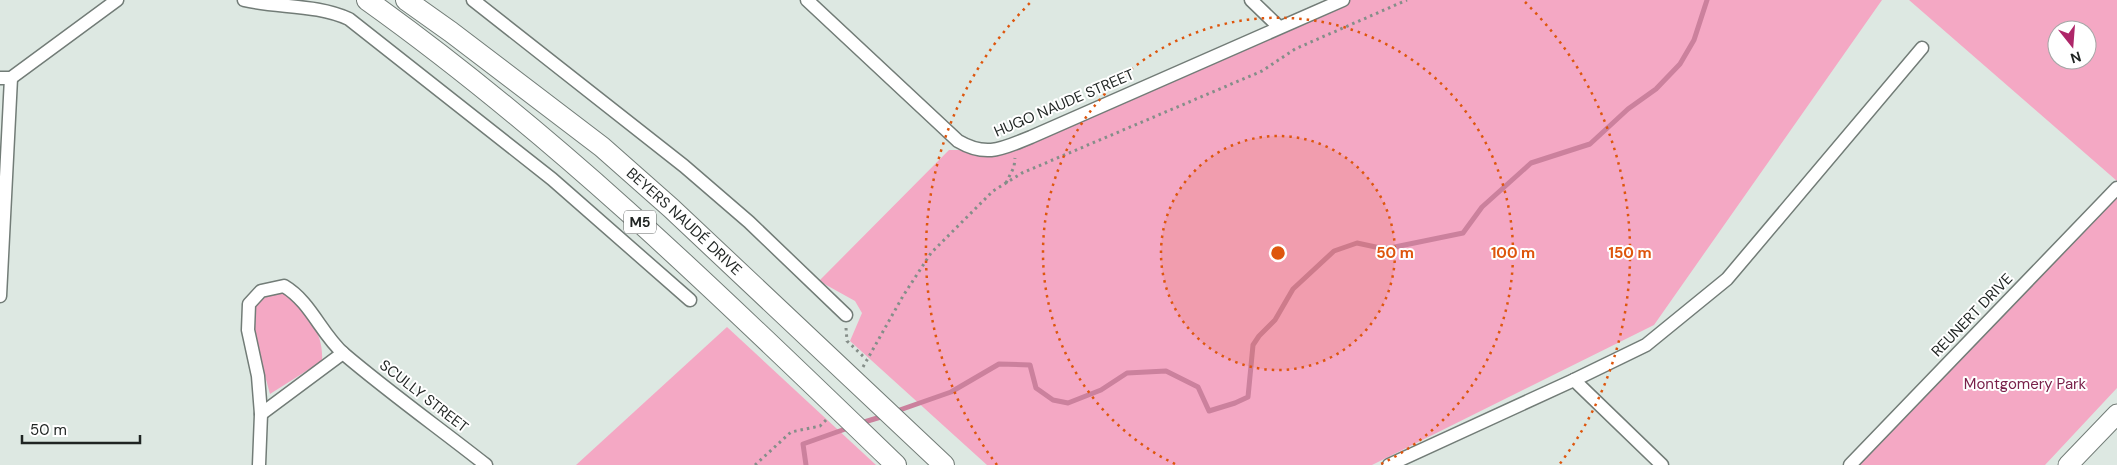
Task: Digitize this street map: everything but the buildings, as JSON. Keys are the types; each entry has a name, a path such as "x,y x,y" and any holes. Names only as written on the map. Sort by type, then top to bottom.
{"main road":[{"name":"BEYERS NAUDÉ DRIVE","path":"367,0 426,42 543,136 612,196 896,465"},
{"name":"BEYERS NAUDÉ DRIVE","path":"406,0 602,147 671,208 944,465"},
{"path":"2068,465 2117,414"}],"street":[{"path":"0,296 5,78 117,0"},
{"path":"244,0 265,5 322,10 349,18 552,179 690,300"},
{"path":"473,0 684,166 748,222 846,315"},
{"name":"HUGO NAUDE STREET","path":"807,0 958,141 972,149 983,151 995,150 1016,143 1344,0"},
{"path":"1251,0 1279,27"},
{"path":"1389,465 1574,380 1646,344 1727,278 1922,48"},
{"name":"REUNERT DRIVE","path":"1850,465 2117,188"},
{"name":"SCULLY STREET","path":"259,465 261,414 258,376 248,330 249,304 261,291 284,286 296,293 305,303 318,325 343,353 486,465"},
{"path":"261,414 343,353"},
{"path":"1574,380 1662,465"}],"path":[{"path":"858,383 866,359 931,253 993,191 1022,173 1262,71 1295,49 1407,0"},
{"path":"1006,184 1014,167 1016,143"},
{"path":"846,315 847,341 866,359"},
{"path":"755,465 791,432 820,426 838,409"}],"green space":[{"path":"1341,0 1882,0 1654,325 1372,465 987,465 850,341 862,313 855,301 819,281 949,150 1006,150"},
{"path":"1909,0 2117,0 2117,181"},
{"name":"Montgomery Park","path":"2117,181 2117,388 2045,465 1854,465"},
{"path":"274,293 288,294 308,316 320,341 322,361 270,394 256,339 253,318 257,304"},
{"path":"727,327 876,465 576,465"}],"waterway":[{"path":"894,412 951,392 999,364 1030,365 1036,388 1053,400 1068,403 1101,390 1127,373 1166,371 1198,387 1209,411 1248,397 1253,345 1275,320 1293,289 1334,251 1357,243 1385,249 1463,233 1482,207 1531,163 1590,144 1628,109 1656,89 1680,64 1694,40 1707,0"},
{"path":"861,423 884,416"},
{"path":"806,465 803,444 851,427"}]}
